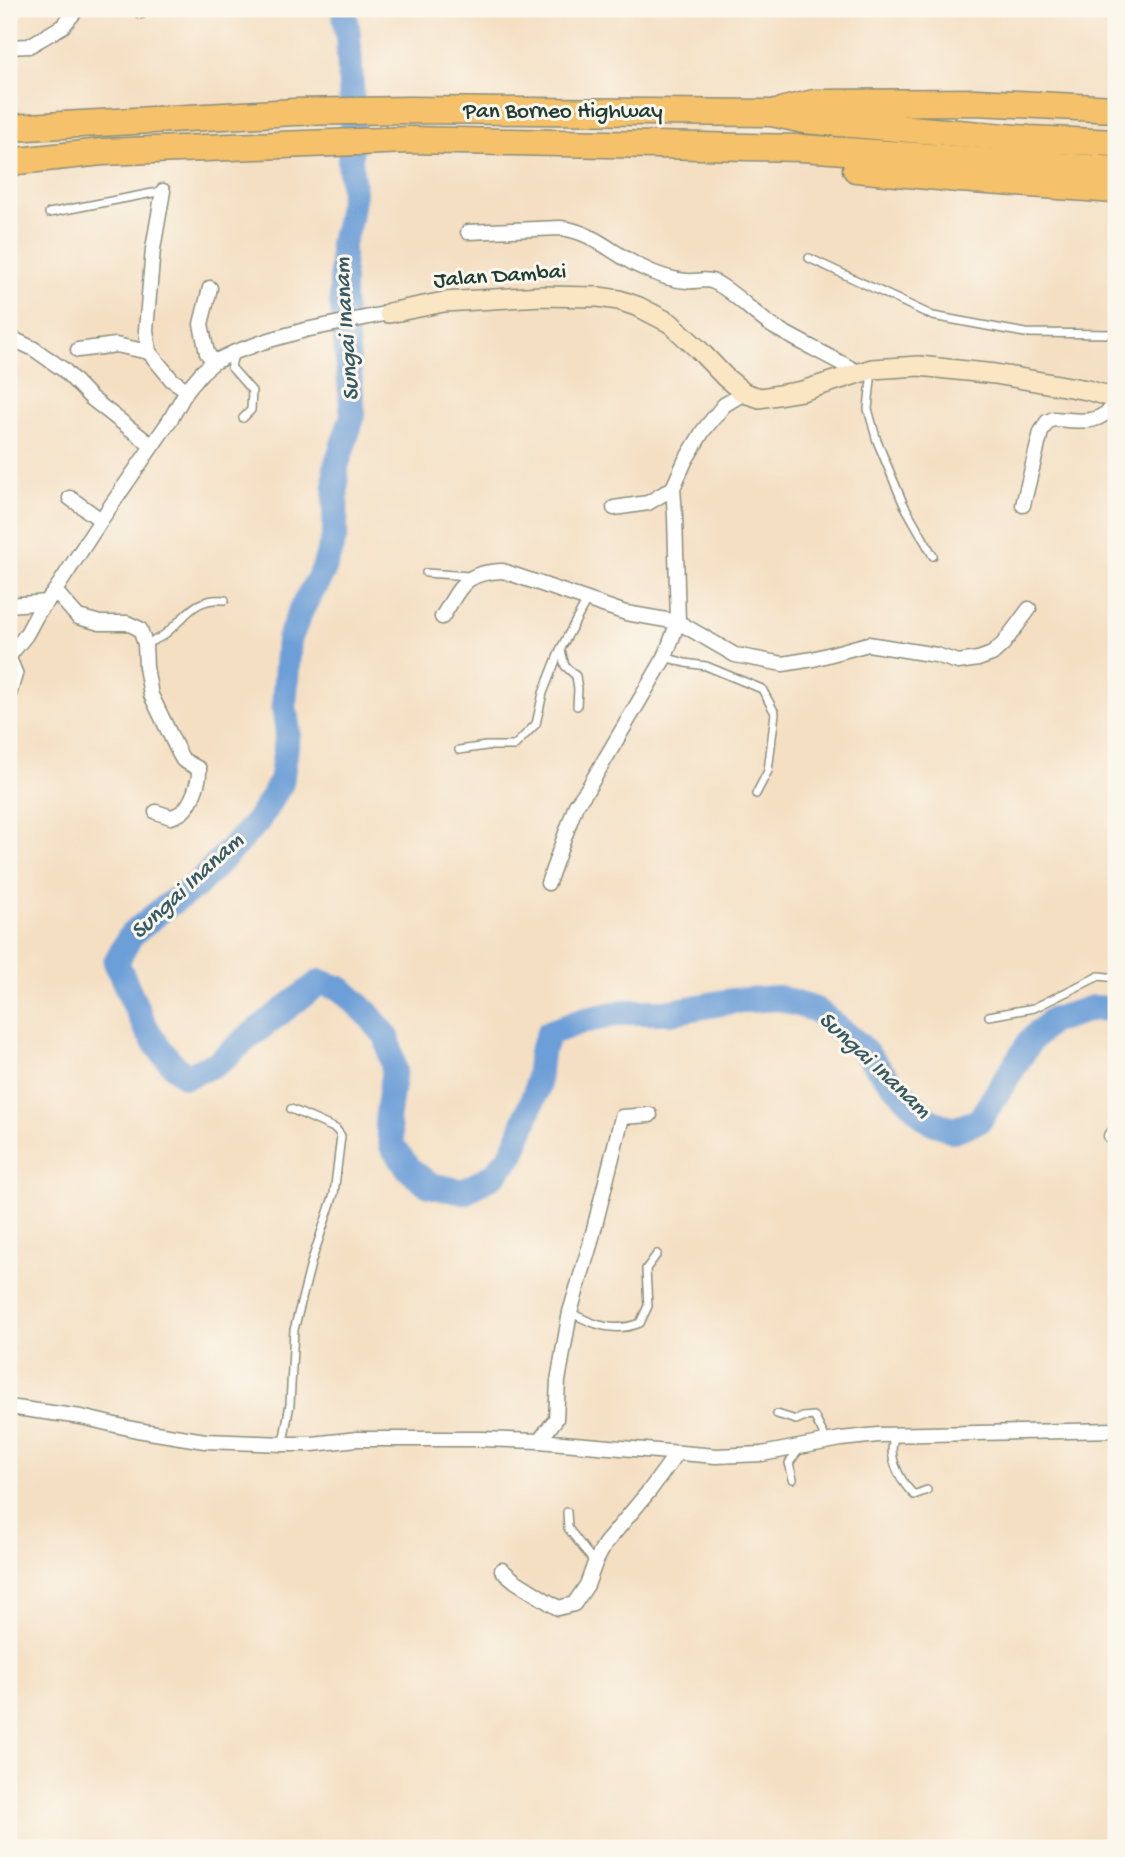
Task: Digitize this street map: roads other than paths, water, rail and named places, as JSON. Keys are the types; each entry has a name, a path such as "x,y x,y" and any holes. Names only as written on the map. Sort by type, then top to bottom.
{"highway":[{"path":"772,113 814,103 976,102 1116,109"},
{"name":"Pan Borneo Highway","path":"9,128 294,112 408,110 772,113 804,120 1029,139 1116,143"},
{"name":"Pan Borneo Highway","path":"9,162 102,152 409,140 796,148 1116,170"},
{"path":"796,148 836,167 1116,190"}],"street":[{"path":"9,47 29,46 63,26 77,9"},
{"path":"163,191 153,249 146,317 149,352 173,380 187,390"},
{"path":"468,232 560,228 585,233 622,258 663,276 716,283 774,327 866,371"},
{"path":"211,288 201,324 207,353 214,362"},
{"name":"Jalan Dambai","path":"10,655 170,420 187,390 214,362 266,341 305,330 444,302 542,296 598,297 639,307 670,323 744,393"},
{"path":"9,337 34,349 64,370 91,398 151,445"},
{"path":"78,350 116,345 149,352"},
{"path":"548,883 576,805 665,657 678,622 673,488 703,431 724,405 744,393 760,398 774,397 866,371 919,366 995,374 1087,390 1116,398"},
{"path":"1023,505 1041,432 1047,422 1053,419 1101,419 1116,404"},
{"path":"614,508 648,503 673,488"},
{"path":"70,498 101,520"},
{"path":"442,617 470,576 488,571 503,571 626,613 678,622 735,655 783,664 869,644 936,655 958,662 992,654 1013,632 1029,609"},
{"path":"9,606 51,596 78,617 100,623 127,623 140,629 145,644 151,695 183,760 199,769 192,799 184,811 171,817 156,812"},
{"path":"539,1441 556,1419 558,1381 570,1312 593,1234 619,1124 622,1117 650,1115"},
{"path":"9,1408 81,1417 137,1430 205,1441 283,1444 313,1444 356,1438 539,1441 716,1456 896,1435 1116,1430"},
{"path":"502,1570 558,1608 574,1604 587,1585 605,1544 677,1453"}],"lane":[{"path":"49,213 163,191"},
{"path":"809,258 933,316 1025,332 1116,334"},
{"path":"234,353 231,367 252,391 251,410 243,418"},
{"path":"866,371 868,409 877,441 903,503 933,556"},
{"path":"425,573 470,576"},
{"path":"145,644 162,637 187,611 212,599 225,600"},
{"path":"459,750 513,746 536,724 543,693 560,650 587,600"},
{"path":"560,650 565,666 576,676 577,706"},
{"path":"9,707 19,673 10,655"},
{"path":"665,657 706,666 762,689 775,713 768,771 757,794"},
{"path":"989,1016 1034,1008 1099,976 1116,978"},
{"path":"283,1444 290,1404 294,1330 334,1194 341,1136 336,1129 291,1109"},
{"path":"570,1312 592,1324 614,1328 640,1322 648,1307 646,1269 657,1254"},
{"path":"777,1414 796,1420 803,1416 814,1416 828,1442"},
{"path":"896,1435 892,1442 892,1457 907,1488 914,1495 927,1490"},
{"path":"793,1479 789,1464 802,1447"},
{"path":"567,1512 568,1528 595,1563"}],"waterway":[{"name":"Sungai Inanam","path":"344,9 353,121 350,160 353,193 342,243 342,299 353,415 336,466 335,535 323,571 301,610 289,640 284,706 288,732 281,783 257,822 196,886 131,935 116,962 144,1024 161,1051 186,1076 218,1063 320,982 341,989 367,1013 387,1037 394,1069 387,1121 392,1146 409,1169 429,1185 464,1192 495,1174 513,1153 537,1088 541,1052 549,1033 582,1021 625,1012 671,1012 732,1001 779,998 816,1010 859,1045 928,1120 953,1130 979,1121 1031,1040 1051,1021 1093,1008 1116,1009"}]}
